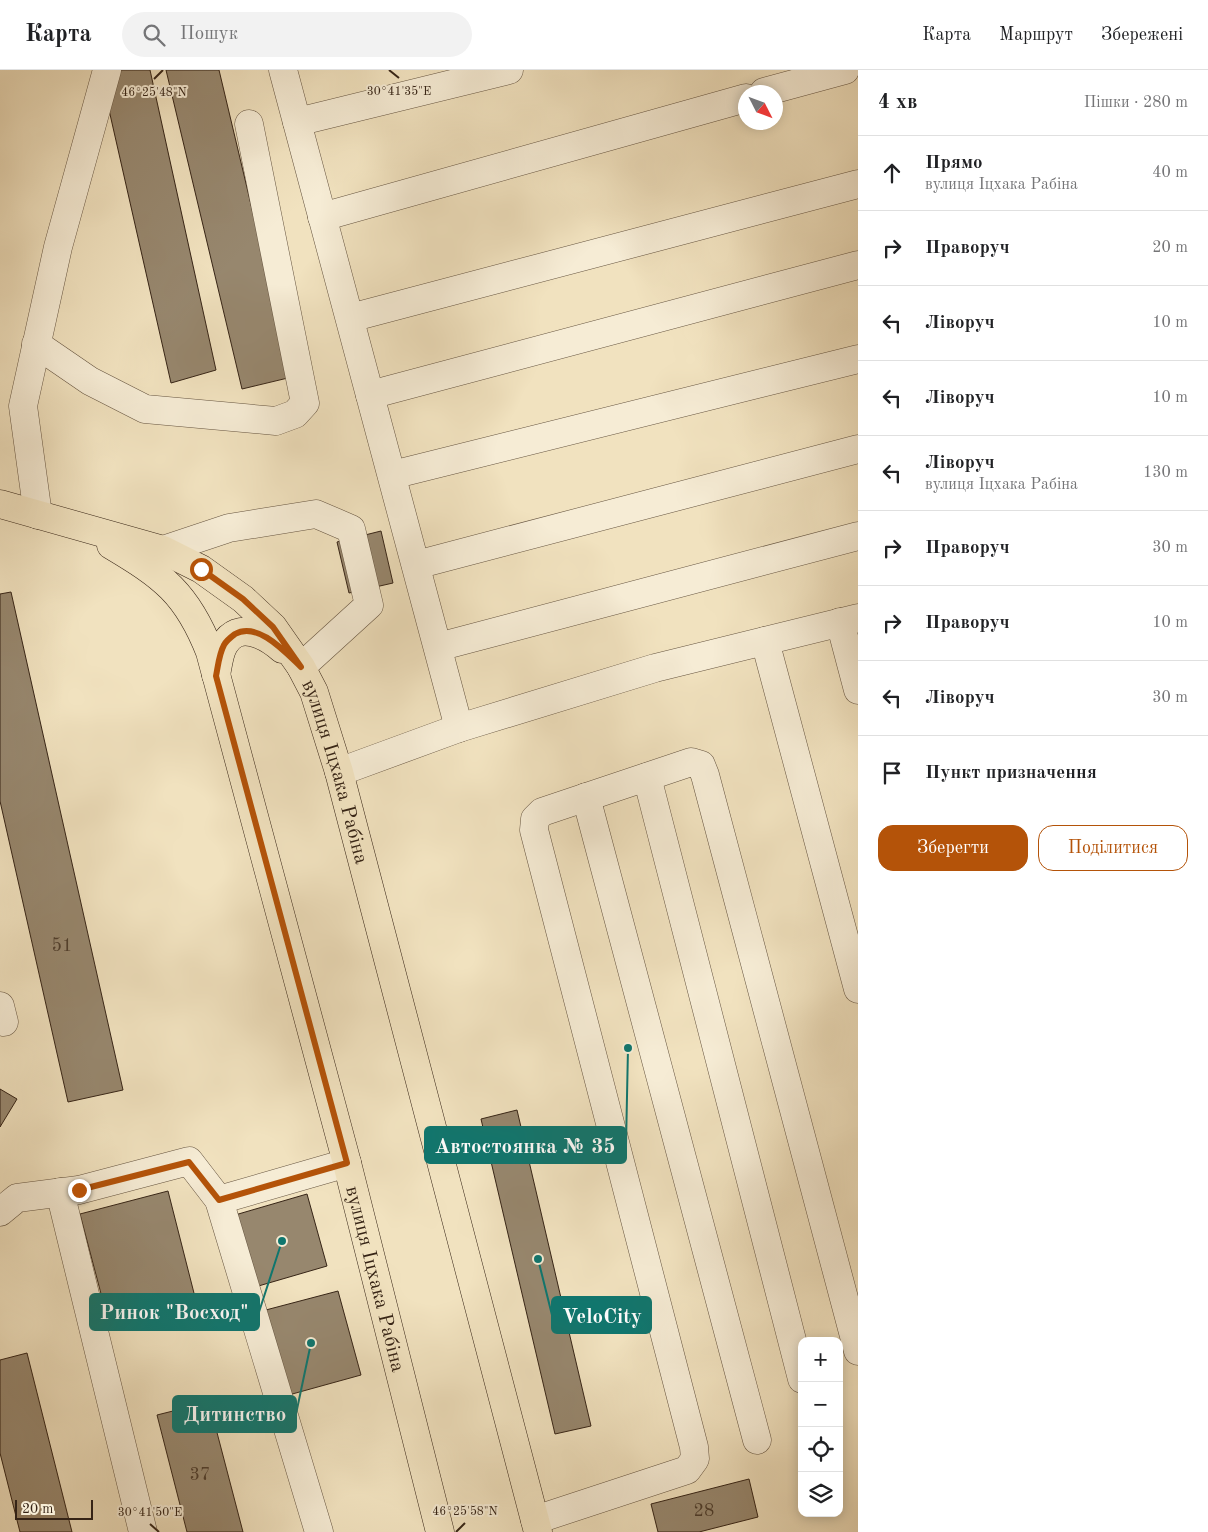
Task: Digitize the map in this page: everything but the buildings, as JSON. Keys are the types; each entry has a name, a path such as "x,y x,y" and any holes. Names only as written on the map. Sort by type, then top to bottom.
{"main road":[{"path":"0,504 80,526"},
{"name":"вулиця Іцхака Рабіна","path":"80,526 163,550 201,569 243,599 273,627 301,667 314,692 339,772 536,1526"},
{"name":"вулиця Іцхака Рабіна","path":"80,526 146,566 167,582 186,604 200,628 210,652 347,1163 440,1532"},
{"path":"216,676 224,645 239,632 249,631 264,636 279,646 301,667"}],"lane":[{"path":"38,515 23,406 58,247 107,70"},
{"path":"283,70 459,728"},
{"path":"297,122 509,70"},
{"path":"783,87 845,70"},
{"path":"322,216 738,100"},
{"path":"36,344 90,381 145,409 276,422 295,414 305,404 249,124"},
{"path":"350,318 858,184"},
{"path":"370,395 858,265"},
{"path":"392,475 858,359"},
{"path":"416,565 858,449"},
{"path":"163,550 229,528 316,514 351,529 369,605 301,667"},
{"path":"438,647 858,536"},
{"path":"339,772 459,728 654,668 849,620 858,690"},
{"path":"765,641 858,988"},
{"path":"536,1526 687,1470 695,1459 691,1437 534,830 535,819 542,812 691,762 701,765 858,1351"},
{"path":"647,776 798,1362"},
{"path":"586,797 757,1440"},
{"path":"0,1212 17,1198 79,1190 189,1162 219,1200 319,1532"},
{"path":"219,1200 347,1163"},
{"path":"60,1192 143,1532"}],"place":[{"name":"Автостоянка № 35","path":"628,1048"},
{"name":"Ринок \"Восход\"","path":"282,1241"},
{"name":"VeloCity","path":"538,1259"},
{"name":"Дитинство","path":"311,1343"}],"route":[{"path":"79,1190 189,1162 219,1200 347,1163 216,676 224,645 239,632 249,631 264,636 279,646 301,667 273,627 243,599 201,569"}]}
